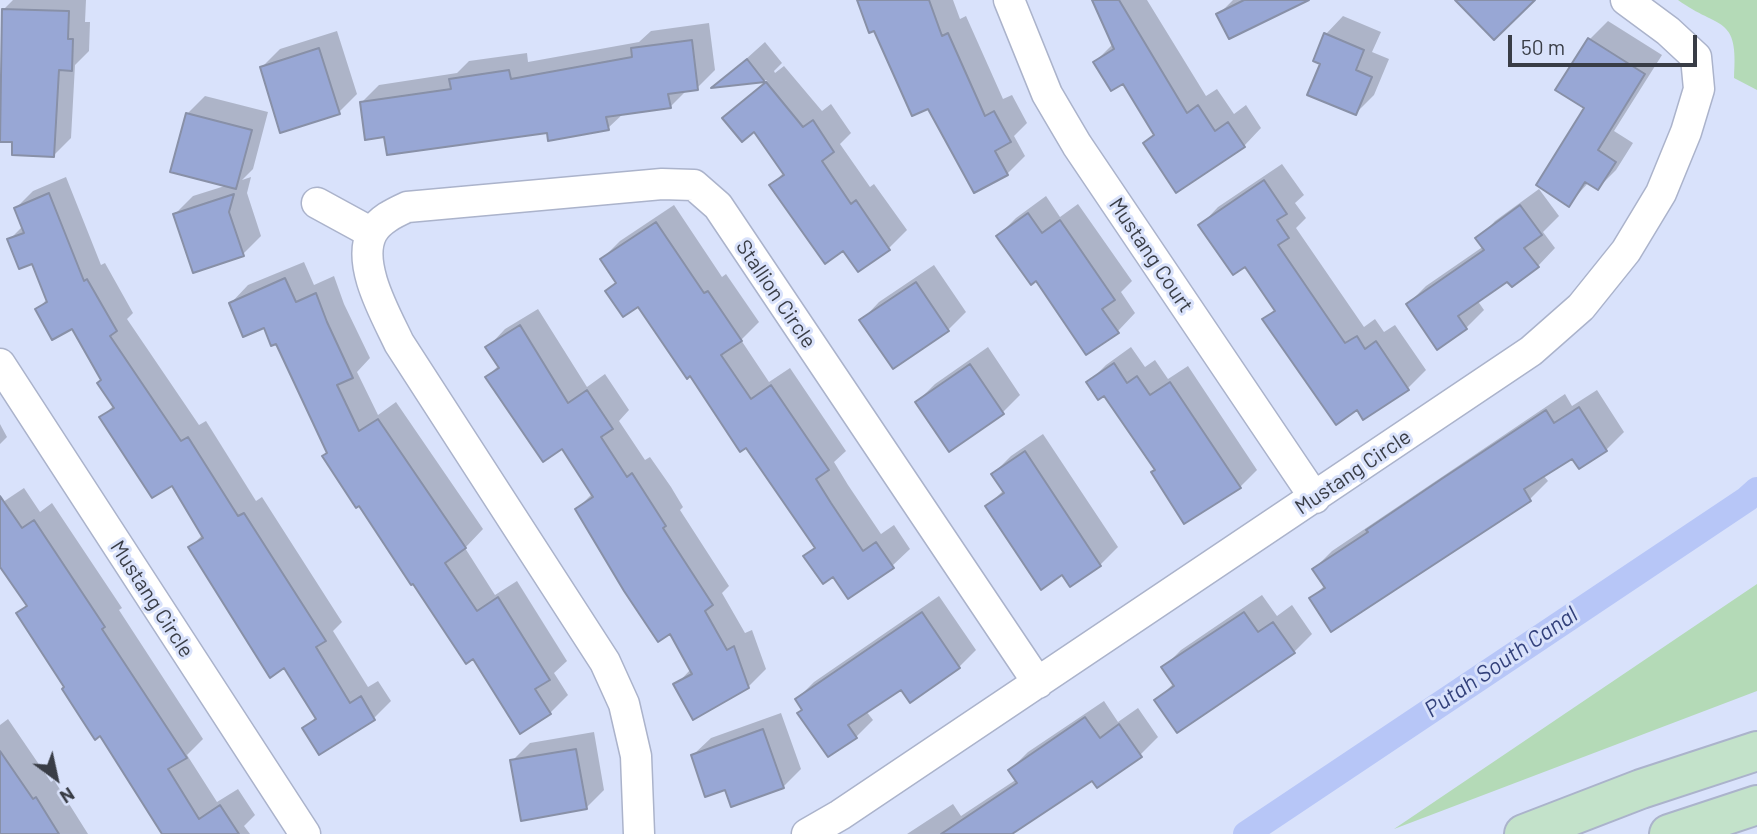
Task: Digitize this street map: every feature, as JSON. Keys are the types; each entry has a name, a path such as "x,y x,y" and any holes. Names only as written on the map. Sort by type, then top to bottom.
{"main road":[{"path":"1524,834 1641,789 1757,751"},
{"path":"1669,834 1757,805"}],"street":[{"name":"Mustang Court","path":"1009,0 1046,94 1077,145 1315,498"},
{"name":"Mustang Circle","path":"807,834 840,815 1038,683 1531,351 1581,307 1626,251 1661,193 1686,132 1699,89 1696,57 1668,31 1626,0"},
{"name":"Stallion Circle","path":"372,233 388,216 407,207 662,184 694,185 718,206 1038,683"},
{"path":"317,203 372,233 367,256 373,286 399,343 610,673 624,704 636,756 639,834"},
{"name":"Mustang Circle","path":"0,363 305,834"}],"green space":[{"path":"1678,0 1757,0 1757,90 1734,78 1733,43 1723,26"},
{"path":"1757,584 1757,691 1394,829"}],"building":[{"path":"857,0 929,0 942,36 948,33 985,116 994,111 1011,142 995,151 1008,175 974,193 928,109 912,116 874,31 869,33"},
{"path":"1092,0 1119,0 1187,113 1198,105 1215,131 1228,122 1245,147 1176,193 1143,143 1154,135 1123,84 1111,91 1093,62 1114,49"},
{"path":"1244,0 1309,0 1229,39 1216,14"},
{"path":"1455,0 1535,0 1494,40"},
{"path":"2,9 69,11 68,39 73,39 72,71 59,70 54,157 12,155 12,142 0,142"},
{"path":"1324,33 1364,50 1356,70 1372,77 1356,115 1307,95 1320,64 1313,61"},
{"path":"1588,38 1645,74 1598,150 1616,162 1598,190 1585,182 1569,207 1536,185 1584,108 1555,90"},
{"path":"692,40 698,90 668,94 671,108 606,117 609,130 548,141 547,133 387,155 384,137 365,140 360,102 451,89 449,79 509,70 511,79 632,57 631,48"},
{"path":"319,48 340,114 280,133 260,67"},
{"path":"747,59 765,82 711,88"},
{"path":"766,82 803,127 813,120 834,152 822,161 851,204 856,200 890,250 858,272 843,251 825,264 769,185 784,175 754,132 742,142 722,118"},
{"path":"186,113 252,130 236,189 170,172"},
{"path":"1264,180 1287,214 1277,220 1289,238 1278,245 1345,343 1357,336 1365,349 1376,341 1409,390 1363,420 1357,410 1336,425 1262,319 1275,311 1245,267 1233,275 1198,225"},
{"path":"49,193 84,281 87,279 117,331 110,336 181,441 188,437 238,516 244,513 326,641 316,647 350,703 361,696 375,720 319,755 302,728 316,719 284,668 270,678 188,547 203,538 172,486 152,498 99,417 114,408 97,383 101,380 72,329 52,340 35,309 47,302 32,264 19,269 7,239 24,233 14,208"},
{"path":"234,194 229,212 244,256 193,273 173,214"},
{"path":"1520,205 1542,235 1524,248 1539,267 1512,287 1507,282 1458,316 1467,329 1437,350 1406,304 1484,250 1475,238"},
{"path":"1028,213 1042,233 1060,220 1115,300 1102,309 1119,333 1086,355 1036,281 1031,285 996,236"},
{"path":"656,222 704,293 708,291 742,341 721,355 751,399 771,385 829,470 816,479 863,551 876,542 894,568 848,599 833,577 823,584 803,556 815,548 746,448 740,452 690,376 687,379 638,307 623,317 605,291 616,283 600,259"},
{"path":"285,278 296,302 316,293 353,378 337,385 359,431 378,419 466,548 445,563 477,611 498,597 550,680 535,689 551,714 520,734 473,659 466,664 322,456 327,453 276,344 271,346 264,328 243,337 229,303"},
{"path":"916,282 949,331 893,369 859,320"},
{"path":"520,325 568,403 587,390 613,429 601,437 627,477 632,473 666,526 663,528 713,605 705,611 727,650 734,646 749,688 693,720 673,684 692,674 670,634 658,642 575,509 593,497 562,449 543,462 485,377 499,368 485,347"},
{"path":"1114,363 1127,383 1137,376 1150,395 1170,382 1241,488 1184,524 1151,472 1155,470 1104,396 1098,400 1086,382"},
{"path":"970,364 1004,414 949,452 915,402"},
{"path":"1579,407 1607,451 1579,469 1572,459 1524,489 1531,501 1331,632 1309,598 1325,588 1312,569 1546,410 1554,423"},
{"path":"1025,451 1101,566 1070,587 1062,575 1041,590 985,506 1004,493 991,474"},
{"path":"0,496 22,528 34,520 187,758 168,769 199,819 220,805 239,834 162,834 100,736 95,740 16,613 27,606 0,567"},
{"path":"922,612 960,668 910,703 901,690 848,725 857,738 828,757 797,713 802,710 795,699"},
{"path":"1244,612 1258,632 1273,622 1295,653 1177,733 1154,700 1174,686 1161,667"},
{"path":"1085,717 1100,738 1119,724 1142,757 1097,788 1092,781 1012,834 941,834 1017,783 1008,770"},
{"path":"763,729 784,788 731,807 725,790 705,797 691,755"},
{"path":"576,749 587,809 521,821 510,760"},
{"path":"0,751 33,799 36,797 59,834 0,834"}],"waterway":[{"name":"Putah South Canal","path":"1246,834 1757,490"}]}
